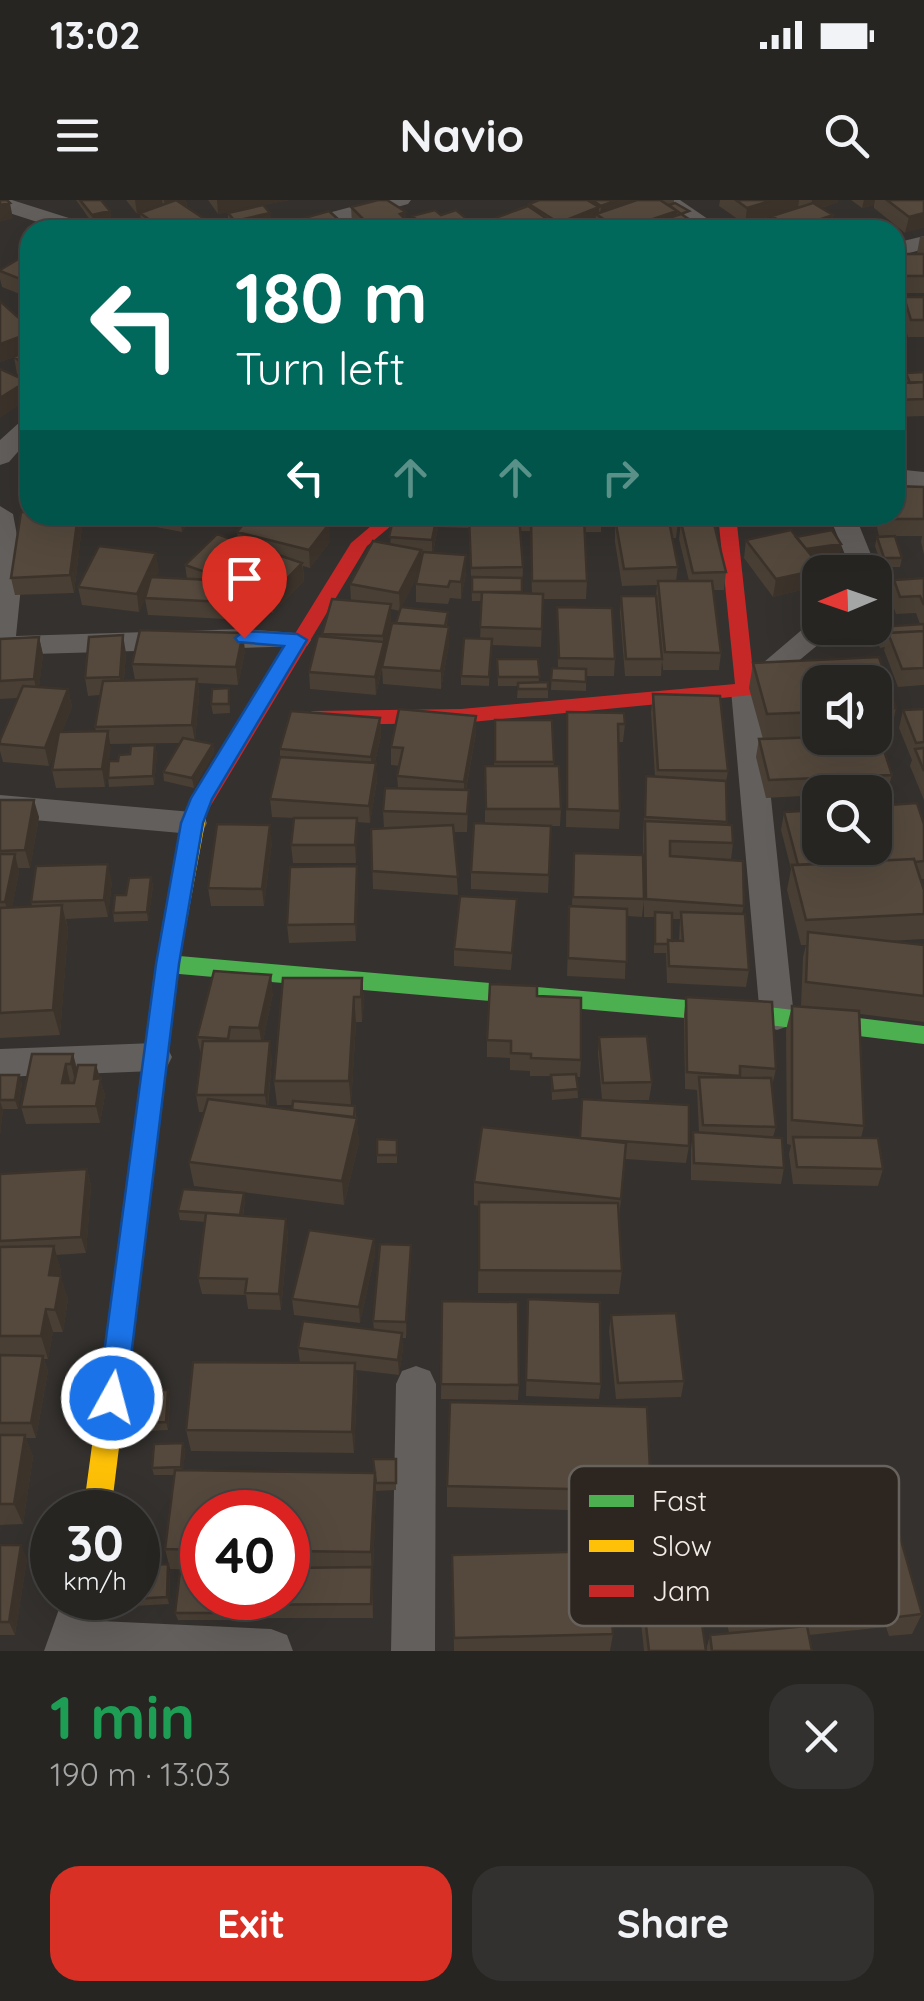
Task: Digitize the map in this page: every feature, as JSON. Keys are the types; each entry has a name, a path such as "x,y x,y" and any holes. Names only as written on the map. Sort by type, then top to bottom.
{"street":[{"path":"328,220 401,200"},
{"path":"665,200 697,220"},
{"path":"0,203 52,220"},
{"path":"0,458 20,434"},
{"path":"0,514 10,567 1,646 244,638 297,640"},
{"path":"100,1490 168,964 192,823 202,798 297,640 360,543 383,525"},
{"path":"728,525 777,1017"},
{"path":"846,525 858,555"},
{"path":"250,719 461,716 745,690 802,643"},
{"path":"0,806 192,823"},
{"path":"168,964 777,1017 924,1036"},
{"path":"0,1063 156,1057"},
{"path":"413,1651 416,1384"},
{"path":"78,1620 70,1647 271,1651"}],"building":[{"path":"80,200 101,200 110,211 92,215"},
{"path":"176,200 203,218 150,220 140,213"},
{"path":"387,200 406,212 400,214 406,220 364,220 351,207"},
{"path":"539,200 587,200 599,207 566,220 554,220 529,204"},
{"path":"592,200 617,200 601,206"},
{"path":"637,200 660,200 677,211 650,220 605,220 596,214"},
{"path":"736,200 773,200 747,208"},
{"path":"887,200 924,200 924,213 909,217"},
{"path":"675,203 689,211 681,214 669,205"},
{"path":"813,203 833,215 818,220 778,220 772,216"},
{"path":"263,205 270,213 234,220 228,213"},
{"path":"528,206 549,220 498,220 495,218"},
{"path":"456,210 468,220 417,220 412,216"},
{"path":"329,211 339,220 297,220"},
{"path":"681,214 690,220 663,220"},
{"path":"905,254 924,254 924,276 905,276"},
{"path":"20,258 20,279 0,270"},
{"path":"905,297 924,297 924,320 911,320"},
{"path":"0,301 20,319 20,337 0,344"},
{"path":"0,369 20,378 20,385 0,398"},
{"path":"924,372 924,382 910,383 906,373"},
{"path":"924,382 924,399 905,400 905,383"},
{"path":"905,486 924,487 924,519 905,519"},
{"path":"20,519 20,525 77,525 70,575 11,578"},
{"path":"243,525 328,525 309,550 237,532"},
{"path":"392,525 435,525 432,540 389,537"},
{"path":"469,525 520,525 523,567 471,568"},
{"path":"531,525 584,525 587,581 532,581"},
{"path":"616,525 670,525 678,567 624,569"},
{"path":"682,525 714,525 726,572 693,573"},
{"path":"791,530 811,555 802,555 802,573 776,579 746,540"},
{"path":"832,530 841,544 806,549 796,537"},
{"path":"217,534 302,563 271,595 185,565"},
{"path":"895,536 902,558 883,555 877,537"},
{"path":"373,541 421,550 399,593 350,584"},
{"path":"99,546 156,553 137,594 78,587"},
{"path":"423,552 466,555 461,582 450,581 448,587 416,584"},
{"path":"151,577 230,581 224,602 145,598"},
{"path":"472,577 522,578 522,592 472,592"},
{"path":"924,578 924,605 920,596 900,597 894,580"},
{"path":"658,581 712,581 721,653 665,652"},
{"path":"482,592 543,594 542,629 480,627"},
{"path":"621,596 656,596 662,659 626,659"},
{"path":"332,599 391,604 383,636 322,634"},
{"path":"401,607 448,612 445,626 396,623"},
{"path":"557,607 612,608 615,659 559,658"},
{"path":"392,623 449,627 441,671 382,667"},
{"path":"924,624 924,631 892,633 892,626"},
{"path":"140,630 243,633 236,667 132,664"},
{"path":"924,631 924,668 902,669 892,633"},
{"path":"123,635 120,677 85,678 89,637"},
{"path":"318,636 384,642 375,677 309,672"},
{"path":"39,637 34,679 0,681 0,639"},
{"path":"464,638 492,639 489,677 461,676"},
{"path":"879,657 882,665 802,665 802,713 767,714 753,663"},
{"path":"497,659 538,659 540,677 498,677"},
{"path":"552,668 586,669 586,682 551,680"},
{"path":"197,679 192,725 95,727 103,681"},
{"path":"548,682 548,689 518,689 518,683"},
{"path":"23,686 68,689 45,748 0,744"},
{"path":"229,688 229,704 211,704 212,689"},
{"path":"653,694 720,696 728,771 658,770"},
{"path":"399,709 476,716 464,782 397,776 403,748 391,747"},
{"path":"924,709 924,742 916,743 903,710"},
{"path":"291,711 380,718 371,757 280,749"},
{"path":"567,712 624,713 625,724 618,724 620,811 567,809"},
{"path":"495,720 552,720 554,762 495,762"},
{"path":"108,731 102,769 52,770 59,732"},
{"path":"183,738 213,744 192,778 163,772"},
{"path":"802,738 802,755 886,755 892,775 802,775 802,779 769,780 759,739"},
{"path":"155,745 153,776 108,778 109,761 130,754 131,746"},
{"path":"924,748 924,771 915,749"},
{"path":"280,757 376,763 369,806 270,799"},
{"path":"485,766 559,766 561,809 486,809"},
{"path":"646,776 726,781 727,822 645,817"},
{"path":"385,788 469,790 467,814 383,811"},
{"path":"0,800 34,800 25,850 0,851"},
{"path":"917,803 924,824 924,861 892,860 892,805"},
{"path":"802,811 802,865 798,865 784,812"},
{"path":"294,818 357,818 355,845 291,845"},
{"path":"645,821 732,825 733,843 670,841 670,856 743,861 744,906 646,899"},
{"path":"474,823 551,826 549,875 471,872"},
{"path":"217,824 270,825 262,889 208,888"},
{"path":"453,825 458,877 372,871 371,829"},
{"path":"574,853 643,855 644,899 573,897"},
{"path":"0,854 15,854 5,902 0,902"},
{"path":"914,859 924,890 924,914 806,920 792,865 892,865 892,860"},
{"path":"108,864 104,900 31,902 36,866"},
{"path":"357,866 355,924 287,925 290,867"},
{"path":"151,877 147,912 113,913 115,895 126,895 129,878"},
{"path":"460,896 517,899 512,953 454,949"},
{"path":"62,905 53,1010 0,1013 0,908"},
{"path":"569,906 627,909 627,962 568,958"},
{"path":"655,912 672,913 672,941 668,940 668,944 655,944"},
{"path":"681,912 745,914 749,970 669,966 668,940 683,941"},
{"path":"808,932 924,945 924,996 806,982"},
{"path":"214,971 271,975 259,1028 230,1027 228,1039 197,1037"},
{"path":"283,978 362,978 361,997 354,997 349,1081 274,1081"},
{"path":"490,984 537,986 537,996 581,998 581,1060 531,1058 531,1054 511,1053 511,1041 487,1040"},
{"path":"686,997 772,1002 776,1069 740,1066 740,1076 687,1072"},
{"path":"792,1006 859,1011 864,1126 792,1120"},
{"path":"647,1036 652,1082 603,1083 599,1037"},
{"path":"203,1041 270,1041 265,1095 196,1095"},
{"path":"32,1054 73,1054 62,1083 74,1083 78,1065 96,1065 94,1079 101,1078 96,1106 21,1107"},
{"path":"576,1074 578,1089 553,1091 551,1075"},
{"path":"0,1075 19,1075 15,1100 0,1100"},
{"path":"699,1077 771,1078 776,1127 703,1125"},
{"path":"208,1099 357,1118 342,1181 189,1162"},
{"path":"582,1099 689,1105 689,1146 580,1138"},
{"path":"293,1101 355,1106 354,1117 292,1110"},
{"path":"482,1127 626,1143 621,1199 474,1182"},
{"path":"693,1132 782,1138 784,1168 694,1163"},
{"path":"793,1137 878,1138 883,1169 797,1167"},
{"path":"377,1139 397,1140 397,1155 377,1155"},
{"path":"87,1169 81,1237 0,1241 0,1174"},
{"path":"183,1189 244,1193 240,1215 178,1211"},
{"path":"479,1202 618,1203 622,1271 479,1270"},
{"path":"206,1213 286,1219 279,1294 245,1293 247,1279 198,1278"},
{"path":"309,1230 374,1239 359,1307 292,1299"},
{"path":"380,1244 411,1245 406,1322 373,1321"},
{"path":"54,1246 49,1275 61,1276 55,1310 46,1309 41,1336 0,1336 0,1247"},
{"path":"528,1299 600,1302 601,1384 526,1380"},
{"path":"442,1301 518,1302 519,1385 441,1384"},
{"path":"676,1313 684,1381 618,1383 611,1315"},
{"path":"303,1321 402,1333 398,1360 298,1348"},
{"path":"0,1355 43,1356 31,1423 0,1423"},
{"path":"193,1362 355,1363 352,1432 186,1430"},
{"path":"149,1390 168,1390 166,1422 146,1423"},
{"path":"450,1402 647,1407 650,1466 569,1466 569,1489 447,1486"},
{"path":"0,1435 25,1435 14,1504 0,1504"},
{"path":"183,1443 181,1467 152,1468 154,1444"},
{"path":"373,1459 396,1459 396,1483 376,1483"},
{"path":"175,1470 375,1473 371,1552 310,1551 310,1490 180,1490 180,1549 165,1549"},
{"path":"899,1533 922,1614 899,1617"},
{"path":"0,1545 21,1545 9,1622 0,1622"},
{"path":"569,1552 569,1626 612,1626 613,1634 454,1638 452,1555"},
{"path":"168,1564 167,1597 160,1597 160,1565"},
{"path":"372,1567 371,1604 310,1604 310,1568"},
{"path":"180,1571 180,1613 175,1613"},
{"path":"646,1626 702,1626 706,1651 649,1651"},
{"path":"807,1626 812,1651 712,1651 710,1635"}],"traffic: fast":[{"path":"168,964 777,1017 924,1035"}],"traffic: slow":[{"path":"100,1490 168,964 196,812"}],"traffic: jam":[{"path":"196,812 360,543 382,525"},
{"path":"312,718 461,716 745,690 728,525"}],"route":[{"path":"112,1398 168,964 192,823 202,798 297,640 244,638"}]}
